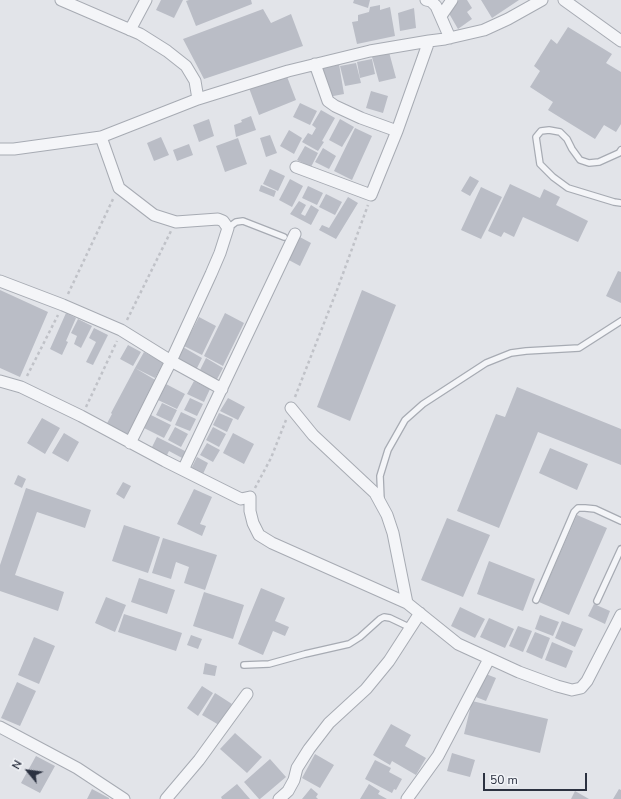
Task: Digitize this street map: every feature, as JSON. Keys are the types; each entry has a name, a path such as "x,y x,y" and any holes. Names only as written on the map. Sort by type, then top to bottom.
{"street":[{"path":"61,0 140,34 167,51 186,66 194,81 198,99"},
{"path":"130,30 146,0"},
{"path":"426,0 431,1 436,6 450,38"},
{"path":"440,16 452,0"},
{"path":"0,149 14,149 101,137 198,99 288,71 370,51 450,38 484,30 508,19 542,0"},
{"path":"564,0 621,41"},
{"path":"296,167 371,195 397,131 429,41"},
{"path":"315,64 328,100 335,106 361,118 397,131"},
{"path":"101,137 119,188 154,215 176,222 218,219 223,221 228,228 211,274 171,361 130,443"},
{"path":"183,470 222,389 290,236"},
{"path":"0,281 63,305 121,330 171,361 222,389"},
{"path":"0,381 21,387 81,416 130,443 241,499 250,497 252,523 259,535 272,543 407,603 458,644 488,659 558,686 572,690 581,688 587,681 621,615"},
{"path":"290,408 313,435 374,493 382,506 393,533 407,603"},
{"path":"279,799 288,791 294,780 297,768 309,749 329,723 366,689 389,661 420,613"},
{"path":"407,799 438,756 488,659"},
{"path":"166,799 199,760 246,694"},
{"path":"0,727 77,768 124,799"}],"lane":[{"path":"621,150 619,153 599,162 589,163 580,160 560,132 549,130 541,131 536,137 540,164 553,177 568,188 621,203"},
{"path":"228,228 236,222 243,221 290,236"},
{"path":"382,506 380,476 388,450 405,420 423,404 486,363 511,353 580,348 621,321"},
{"path":"536,600 574,512 578,508 595,510 621,521"},
{"path":"597,601 618,563 621,549"},
{"path":"244,665 269,664 349,644 360,638 384,617 390,618 411,628"}],"path":[{"path":"21,387 63,305 119,188"},
{"path":"250,497 271,458 337,290 371,195"}],"building":[{"path":"161,0 183,0 174,18 156,10"},
{"path":"251,0 252,4 196,26 186,1"},
{"path":"354,0 370,0 368,8 353,3"},
{"path":"459,0 467,0 472,8 467,12 472,19 458,29 447,10"},
{"path":"481,0 519,0 492,18"},
{"path":"380,5 380,10 390,7 395,36 357,44 352,22 358,21 358,15 369,12 370,7"},
{"path":"414,8 416,28 400,31 398,13"},
{"path":"263,9 271,23 291,14 303,46 204,79 183,39"},
{"path":"568,27 612,54 606,63 621,72 621,124 616,132 604,125 595,139 548,110 553,102 530,87 540,71 534,66 551,39 557,44"},
{"path":"389,52 396,78 379,82 372,57"},
{"path":"372,59 375,74 360,78 357,62"},
{"path":"356,63 361,83 345,86 340,66"},
{"path":"339,64 344,94 328,97 322,67"},
{"path":"286,74 296,100 259,115 249,88"},
{"path":"371,91 388,96 383,113 366,108"},
{"path":"300,103 317,111 310,125 293,117"},
{"path":"321,110 335,118 322,141 324,142 318,151 302,142 308,133 312,135 316,128 312,125"},
{"path":"251,116 256,130 236,137 234,125"},
{"path":"209,119 214,136 199,142 193,125"},
{"path":"340,119 354,127 342,147 329,140"},
{"path":"355,128 372,136 352,180 334,171"},
{"path":"289,130 302,138 294,154 280,146"},
{"path":"270,135 277,153 266,157 260,138"},
{"path":"161,137 169,155 154,161 147,143"},
{"path":"238,138 247,164 225,172 216,146"},
{"path":"189,144 193,155 177,161 173,150"},
{"path":"305,146 318,153 311,167 297,160"},
{"path":"323,148 336,156 329,169 315,162"},
{"path":"270,169 285,176 278,191 263,184"},
{"path":"470,176 479,181 470,196 461,191"},
{"path":"290,179 303,186 292,207 279,200"},
{"path":"510,184 540,198 544,189 560,197 556,205 588,221 578,242 523,217 514,237 504,232 501,237 488,231"},
{"path":"261,185 276,191 274,197 259,191"},
{"path":"308,186 323,193 317,205 302,198"},
{"path":"481,187 502,197 481,239 461,230"},
{"path":"326,194 342,202 335,215 319,207"},
{"path":"348,197 358,203 336,239 319,230 322,225 329,228"},
{"path":"299,201 306,205 301,214 305,216 311,205 319,210 311,225 290,214"},
{"path":"296,235 311,243 300,266 285,258"},
{"path":"618,271 621,272 621,303 606,296"},
{"path":"0,290 48,312 20,377 0,368"},
{"path":"362,290 396,305 350,421 317,407"},
{"path":"66,313 76,318 66,341 68,342 62,355 50,349"},
{"path":"225,313 244,323 223,366 204,356"},
{"path":"199,317 216,326 202,355 184,346"},
{"path":"78,319 92,326 81,348 74,344 77,336 71,333"},
{"path":"94,328 108,335 93,365 86,362 96,342 89,338"},
{"path":"128,345 141,352 133,366 120,359"},
{"path":"183,347 202,358 195,372 175,361"},
{"path":"144,352 164,363 155,378 135,368"},
{"path":"206,358 223,368 216,381 199,372"},
{"path":"135,368 157,381 126,438 105,427"},
{"path":"194,381 210,389 204,402 187,394"},
{"path":"166,384 185,394 177,409 158,400"},
{"path":"517,387 621,429 621,465 538,432 499,528 457,511 496,414 505,417"},
{"path":"190,398 203,404 197,416 184,410"},
{"path":"228,398 245,407 238,420 220,411"},
{"path":"162,403 177,410 171,422 156,415"},
{"path":"181,412 196,419 190,431 175,425"},
{"path":"219,413 233,419 227,432 213,425"},
{"path":"151,415 171,425 164,438 144,428"},
{"path":"42,418 60,428 45,454 27,443"},
{"path":"175,427 188,434 181,447 168,440"},
{"path":"213,427 226,434 219,447 206,440"},
{"path":"64,433 79,442 68,462 52,453"},
{"path":"233,433 254,444 244,464 223,453"},
{"path":"157,437 187,452 184,459 169,451 165,459 150,451"},
{"path":"207,443 220,450 213,462 200,455"},
{"path":"550,448 588,464 577,490 539,473"},
{"path":"197,457 208,463 203,474 191,469"},
{"path":"18,475 26,479 22,488 14,484"},
{"path":"123,482 131,486 124,499 116,494"},
{"path":"26,488 91,510 85,528 37,512 15,575 64,592 58,611 0,591 0,565"},
{"path":"194,489 212,497 200,524 206,526 202,536 177,524"},
{"path":"577,515 607,528 569,615 539,602"},
{"path":"447,518 490,535 463,597 421,580"},
{"path":"124,525 160,537 148,573 112,561"},
{"path":"163,538 217,555 205,590 184,583 189,567 176,562 171,579 152,573"},
{"path":"489,561 535,579 523,611 477,594"},
{"path":"139,578 175,590 167,614 131,602"},
{"path":"261,588 285,598 275,621 289,627 285,636 273,631 263,655 238,644"},
{"path":"204,592 244,605 233,639 193,626"},
{"path":"106,597 126,605 115,632 95,623"},
{"path":"594,604 610,611 605,624 588,616"},
{"path":"460,607 485,619 475,638 451,626"},
{"path":"124,614 182,633 176,651 118,632"},
{"path":"540,615 559,622 553,636 535,629"},
{"path":"489,618 514,629 505,648 480,637"},
{"path":"562,621 583,629 575,647 555,638"},
{"path":"518,626 532,631 523,652 509,646"},
{"path":"535,632 550,638 542,659 526,652"},
{"path":"191,635 202,639 198,649 187,645"},
{"path":"34,637 55,646 39,684 18,675"},
{"path":"552,642 573,651 566,668 545,660"},
{"path":"205,663 217,666 215,676 203,674"},
{"path":"486,674 496,678 486,701 476,697"},
{"path":"17,682 36,691 20,726 1,718"},
{"path":"202,686 213,693 198,716 187,708"},
{"path":"215,693 232,704 219,725 202,715"},
{"path":"472,701 548,719 540,753 464,734"},
{"path":"391,724 411,735 405,746 426,758 416,775 392,761 390,765 373,755"},
{"path":"235,733 262,757 247,773 220,749"},
{"path":"452,753 475,760 470,777 447,771"},
{"path":"315,754 334,765 320,788 302,778"},
{"path":"36,756 55,766 40,793 21,783"},
{"path":"270,759 286,777 259,799 244,782"},
{"path":"375,760 391,768 389,772 402,779 396,790 394,789 392,793 365,779"},
{"path":"237,784 250,799 222,799 221,797"},
{"path":"369,784 380,791 378,794 387,799 360,799"},
{"path":"311,788 318,794 316,797 318,799 302,799"},
{"path":"92,789 109,798 109,799 87,799"},
{"path":"619,789 621,790 621,799 613,799"},
{"path":"575,791 589,799 571,799"}]}
